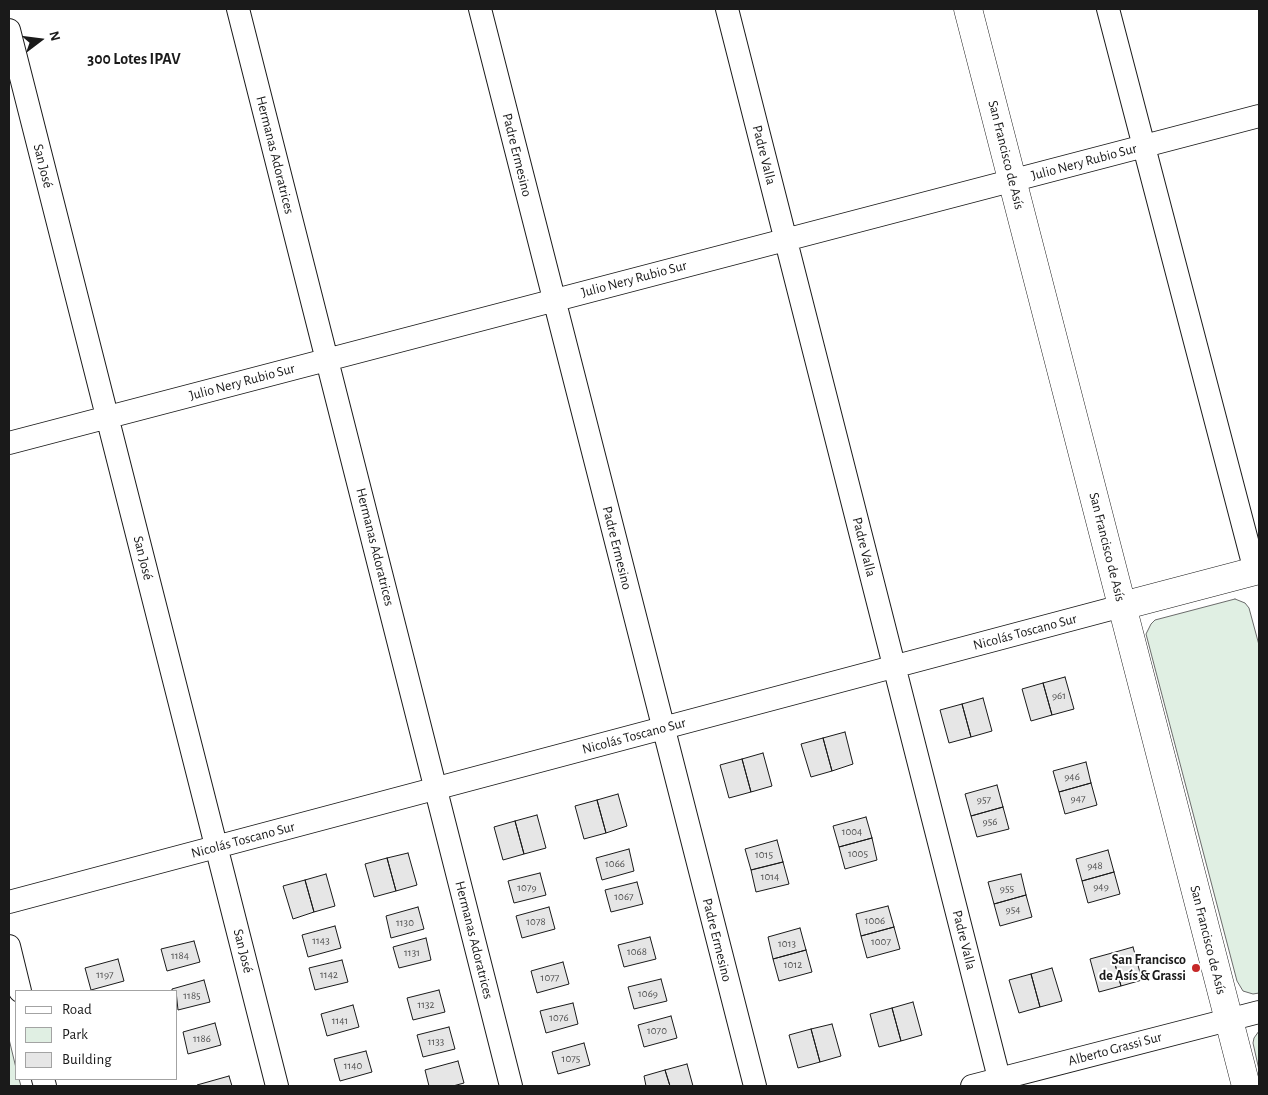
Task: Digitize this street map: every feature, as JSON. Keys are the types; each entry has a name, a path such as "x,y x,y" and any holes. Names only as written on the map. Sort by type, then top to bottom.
{"street":[{"name":"Hermanas Adoratrices","path":"238,9 511,1086"},
{"name":"Padre Ermesino","path":"480,9 755,1086"},
{"name":"Padre Valla","path":"727,9 1000,1083"},
{"name":"San Francisco de Asís","path":"968,9 1246,1086"},
{"path":"1108,9 1258,576"},
{"name":"San José","path":"9,30 277,1086"},
{"name":"Julio Nery Rubio Sur","path":"9,443 1259,116"},
{"name":"Nicolás Toscano Sur","path":"9,902 1122,606 1258,576"},
{"path":"9,946 20,990"},
{"name":"Alberto Grassi Sur","path":"972,1086 1000,1083 1259,1012"}],"green space":[{"path":"1235,599 1245,603 1249,608 1259,645 1259,993 1253,994 1243,991 1237,981 1146,634 1155,620"},
{"path":"1259,1031 1259,1070 1253,1043"},
{"path":"9,1039 15,1064 15,1080 19,1080 21,1086 9,1086"}],"building":[{"path":"1065,677 1074,709 1052,715 1043,683"},
{"path":"1043,683 1052,715 1031,721 1022,689"},
{"path":"983,698 992,731 971,737 962,704"},
{"path":"962,704 971,737 949,743 940,710"},
{"path":"845,732 853,764 832,771 823,738"},
{"path":"823,738 832,771 811,777 801,744"},
{"path":"763,753 772,786 751,792 742,759"},
{"path":"742,759 751,792 729,798 720,765"},
{"path":"1086,762 1091,783 1059,792 1053,771"},
{"path":"1091,783 1097,805 1065,814 1059,792"},
{"path":"997,785 1003,807 971,816 965,794"},
{"path":"618,794 627,826 606,833 597,800"},
{"path":"597,800 606,833 584,839 575,806"},
{"path":"1003,807 1009,829 977,837 971,816"},
{"path":"537,815 546,848 524,854 515,821"},
{"path":"866,817 872,838 839,847 833,826"},
{"path":"515,821 524,854 503,860 494,827"},
{"path":"872,838 877,860 845,869 839,847"},
{"path":"777,840 783,862 751,870 745,849"},
{"path":"629,849 634,871 602,880 596,858"},
{"path":"1108,850 1114,872 1082,881 1076,859"},
{"path":"408,853 417,885 396,891 387,858"},
{"path":"387,858 396,891 374,897 365,864"},
{"path":"783,862 789,884 756,892 751,870"},
{"path":"1114,872 1120,894 1088,903 1082,881"},
{"path":"540,873 546,895 514,903 508,881"},
{"path":"326,874 335,906 314,912 305,880"},
{"path":"1021,874 1026,895 994,904 988,882"},
{"path":"305,880 314,912 293,919 283,886"},
{"path":"637,882 643,904 611,912 605,890"},
{"path":"1026,895 1032,917 1000,926 994,904"},
{"path":"888,906 894,927 861,936 856,914"},
{"path":"418,907 424,929 391,938 386,916"},
{"path":"549,907 555,929 522,938 516,916"},
{"path":"335,926 341,948 308,957 302,935"},
{"path":"894,927 900,949 867,958 861,936"},
{"path":"800,928 806,950 773,959 768,937"},
{"path":"650,937 656,959 624,967 618,945"},
{"path":"426,938 431,960 399,968 393,947"},
{"path":"194,941 200,962 167,971 161,949"},
{"path":"1133,947 1142,980 1121,986 1112,953"},
{"path":"806,950 812,972 779,981 773,959"},
{"path":"1112,953 1121,986 1099,992 1090,959"},
{"path":"118,959 124,981 91,990 85,968"},
{"path":"342,960 348,982 315,990 309,968"},
{"path":"563,962 569,984 537,993 531,971"},
{"path":"1052,968 1062,1001 1040,1007 1031,974"},
{"path":"1031,974 1040,1007 1019,1013 1009,980"},
{"path":"661,979 667,1001 634,1009 628,987"},
{"path":"204,980 210,1002 178,1010 178,990 172,989"},
{"path":"439,990 445,1012 413,1020 407,998"},
{"path":"913,1002 922,1035 901,1041 892,1008"},
{"path":"573,1003 578,1024 546,1033 540,1011"},
{"path":"353,1005 359,1027 327,1036 321,1014"},
{"path":"892,1008 901,1041 879,1047 870,1014"},
{"path":"671,1016 677,1038 644,1047 638,1025"},
{"path":"215,1023 221,1045 188,1054 183,1032"},
{"path":"832,1024 841,1056 820,1062 811,1029"},
{"path":"449,1027 455,1049 423,1057 417,1035"},
{"path":"811,1029 820,1062 798,1068 789,1035"},
{"path":"584,1043 590,1065 558,1074 552,1052"},
{"path":"366,1051 372,1072 340,1081 334,1059"},
{"path":"458,1061 464,1083 453,1086 429,1086 425,1070"},
{"path":"687,1064 693,1086 670,1086 665,1070"},
{"path":"665,1070 670,1086 646,1086 644,1076"},
{"path":"229,1076 232,1086 197,1086 197,1085"}],"place":[{"name":"San Francisco de Asís & Grassi","path":"1196,968"}],"district":[{"name":"300 Lotes IPAV","path":"134,59"}]}
